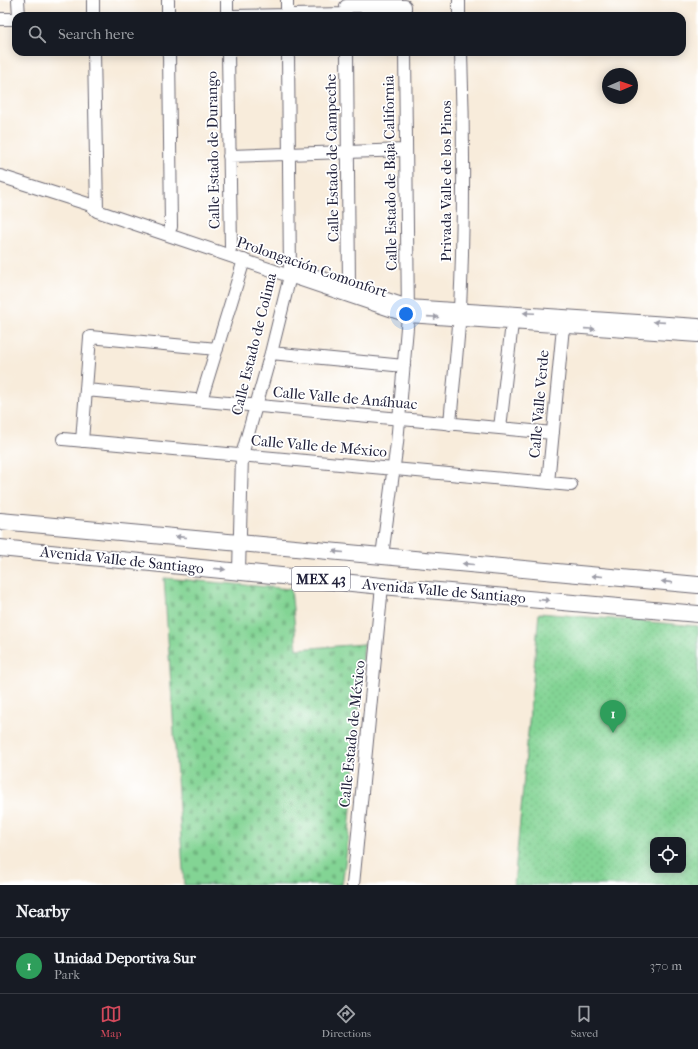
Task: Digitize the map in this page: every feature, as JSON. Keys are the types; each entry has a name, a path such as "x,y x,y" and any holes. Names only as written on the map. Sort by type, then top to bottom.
{"main road":[{"name":"Avenida Valle de Santiago","path":"0,520 698,585"},
{"name":"Avenida Valle de Santiago","path":"0,548 382,586 698,614"}],"street":[{"path":"18,0 19,12"},
{"path":"93,0 94,12"},
{"path":"168,0 168,12"},
{"path":"227,0 227,12"},
{"path":"287,0 287,12"},
{"path":"459,0 459,12"},
{"path":"321,12 346,9 405,11"},
{"path":"0,19 12,19"},
{"path":"94,56 95,207"},
{"path":"169,56 171,227"},
{"name":"Calle Estado de Durango","path":"228,56 231,247"},
{"name":"Calle Estado de Colima","path":"238,571 242,455 271,353 290,272 288,56"},
{"name":"Calle Estado de Campeche","path":"346,56 349,287"},
{"name":"Calle Estado de Baja California","path":"382,556 394,469 408,311 405,56"},
{"name":"Privada Valle de los Pinos","path":"450,424 459,315 464,167 461,56"},
{"path":"229,156 406,150"},
{"name":"Prolongación Comonfort","path":"0,176 95,207 244,260 349,287 408,311"},
{"name":"Prolongación Comonfort","path":"95,207 171,227 231,247 290,272 408,311 459,315 563,316 698,325"},
{"path":"201,400 244,260"},
{"name":"Prolongación Comonfort","path":"459,315 512,323 698,336"},
{"path":"500,428 512,323"},
{"name":"Calle Valle Verde","path":"548,483 563,327"},
{"path":"82,441 90,337 217,350"},
{"path":"271,353 404,366"},
{"name":"Calle Valle de Anáhuac","path":"86,390 553,433"},
{"name":"Calle Valle de México","path":"64,439 571,485"},
{"name":"Calle Estado de México","path":"353,885 382,586"}],"green space":[{"path":"164,578 291,589 297,649 364,644 349,834 342,885 184,885"},
{"path":"539,613 698,626 698,885 514,885"}],"place":[{"name":"Unidad Deportiva Sur","path":"613,733"}]}
